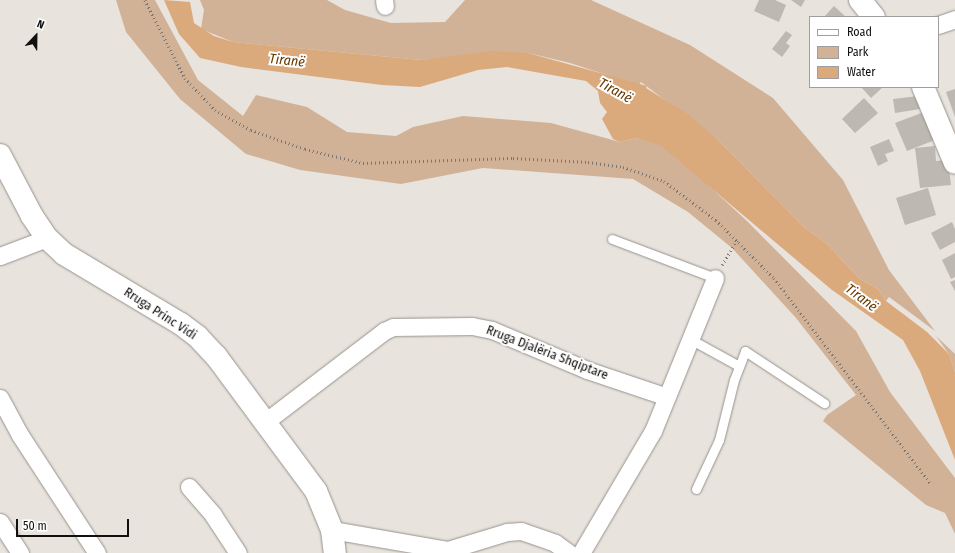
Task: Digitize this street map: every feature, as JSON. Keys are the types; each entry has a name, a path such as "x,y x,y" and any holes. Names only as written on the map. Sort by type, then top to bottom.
{"street":[{"path":"860,0 873,16"},
{"path":"939,25 955,19"},
{"path":"923,88 955,163"},
{"name":"Rruga Princ Vidi","path":"0,155 19,194 47,238 64,254 198,337 216,356 316,491 332,530 335,553"},
{"path":"0,256 47,238"},
{"path":"581,553 641,451 666,397 714,278"},
{"name":"Rruga Djalëria Shqiptare","path":"265,422 384,331 393,327 472,326 492,330 587,370 666,397"},
{"path":"0,398 20,435 97,553"},
{"path":"189,487 214,515 238,553"},
{"path":"0,522 20,553"},
{"path":"332,530 457,551 507,532 521,531 555,543 569,553"}],"lane":[{"path":"612,239 714,278"},
{"path":"690,339 739,366"},
{"path":"696,489 719,440 739,366 745,351 824,403"}],"path":[{"path":"145,0 185,78 215,110 251,130 304,149 363,163 513,158 588,162 623,167 664,181 716,220 774,278 930,483"},
{"path":"714,278 737,240"}],"green space":[{"path":"116,0 155,0 198,80 243,116 256,95 307,107 347,132 396,136 413,127 463,116 551,123 620,142 636,138 660,144 682,161 747,221 856,331 890,392 955,478 955,534 945,513 926,505 823,421 827,415 856,395 796,318 732,248 688,212 633,179 483,168 401,184 300,170 246,154 180,99 126,32"},
{"path":"200,0 327,0 345,10 391,23 445,22 465,0 591,0 690,45 773,98 843,180 889,270 935,331 889,297 886,301 878,289 860,279 826,243 805,228 719,141 641,82 639,85 570,63 528,53 421,60 233,42 201,29 204,10"},
{"path":"936,336 955,354 955,372 949,354"}],"water":[{"name":"Tiranë","path":"164,0 190,2 194,23 214,36 233,42 421,60 491,51 528,53 647,86 646,88 689,115 719,141 805,228 826,243 860,279 878,289 886,301 927,332 949,354 955,372 955,460 920,371 903,340 832,290 660,145 636,138 620,142 613,139 602,119 607,112 600,103 598,91 586,81 507,67 478,70 420,87 382,85 241,67 200,58 179,34"}],"building":[{"path":"759,0 775,0 786,5 779,22 754,11"},
{"path":"791,0 805,0 801,7"},
{"path":"834,6 845,16 825,16"},
{"path":"786,31 792,35 786,43 790,46 782,57 772,49"},
{"path":"862,88 882,88 871,98"},
{"path":"955,89 955,117 946,92"},
{"path":"918,96 920,109 895,113 893,99"},
{"path":"864,98 878,113 855,133 842,119"},
{"path":"924,112 935,140 907,151 895,123"},
{"path":"889,139 894,151 885,154 888,161 878,166 870,147"},
{"path":"935,146 936,161 948,160 951,185 920,188 915,148"},
{"path":"928,188 936,215 905,225 896,198"},
{"path":"952,222 955,229 955,242 940,250 931,233"},
{"path":"955,253 955,277 951,279 942,260"},
{"path":"955,280 955,291 950,282"}]}
